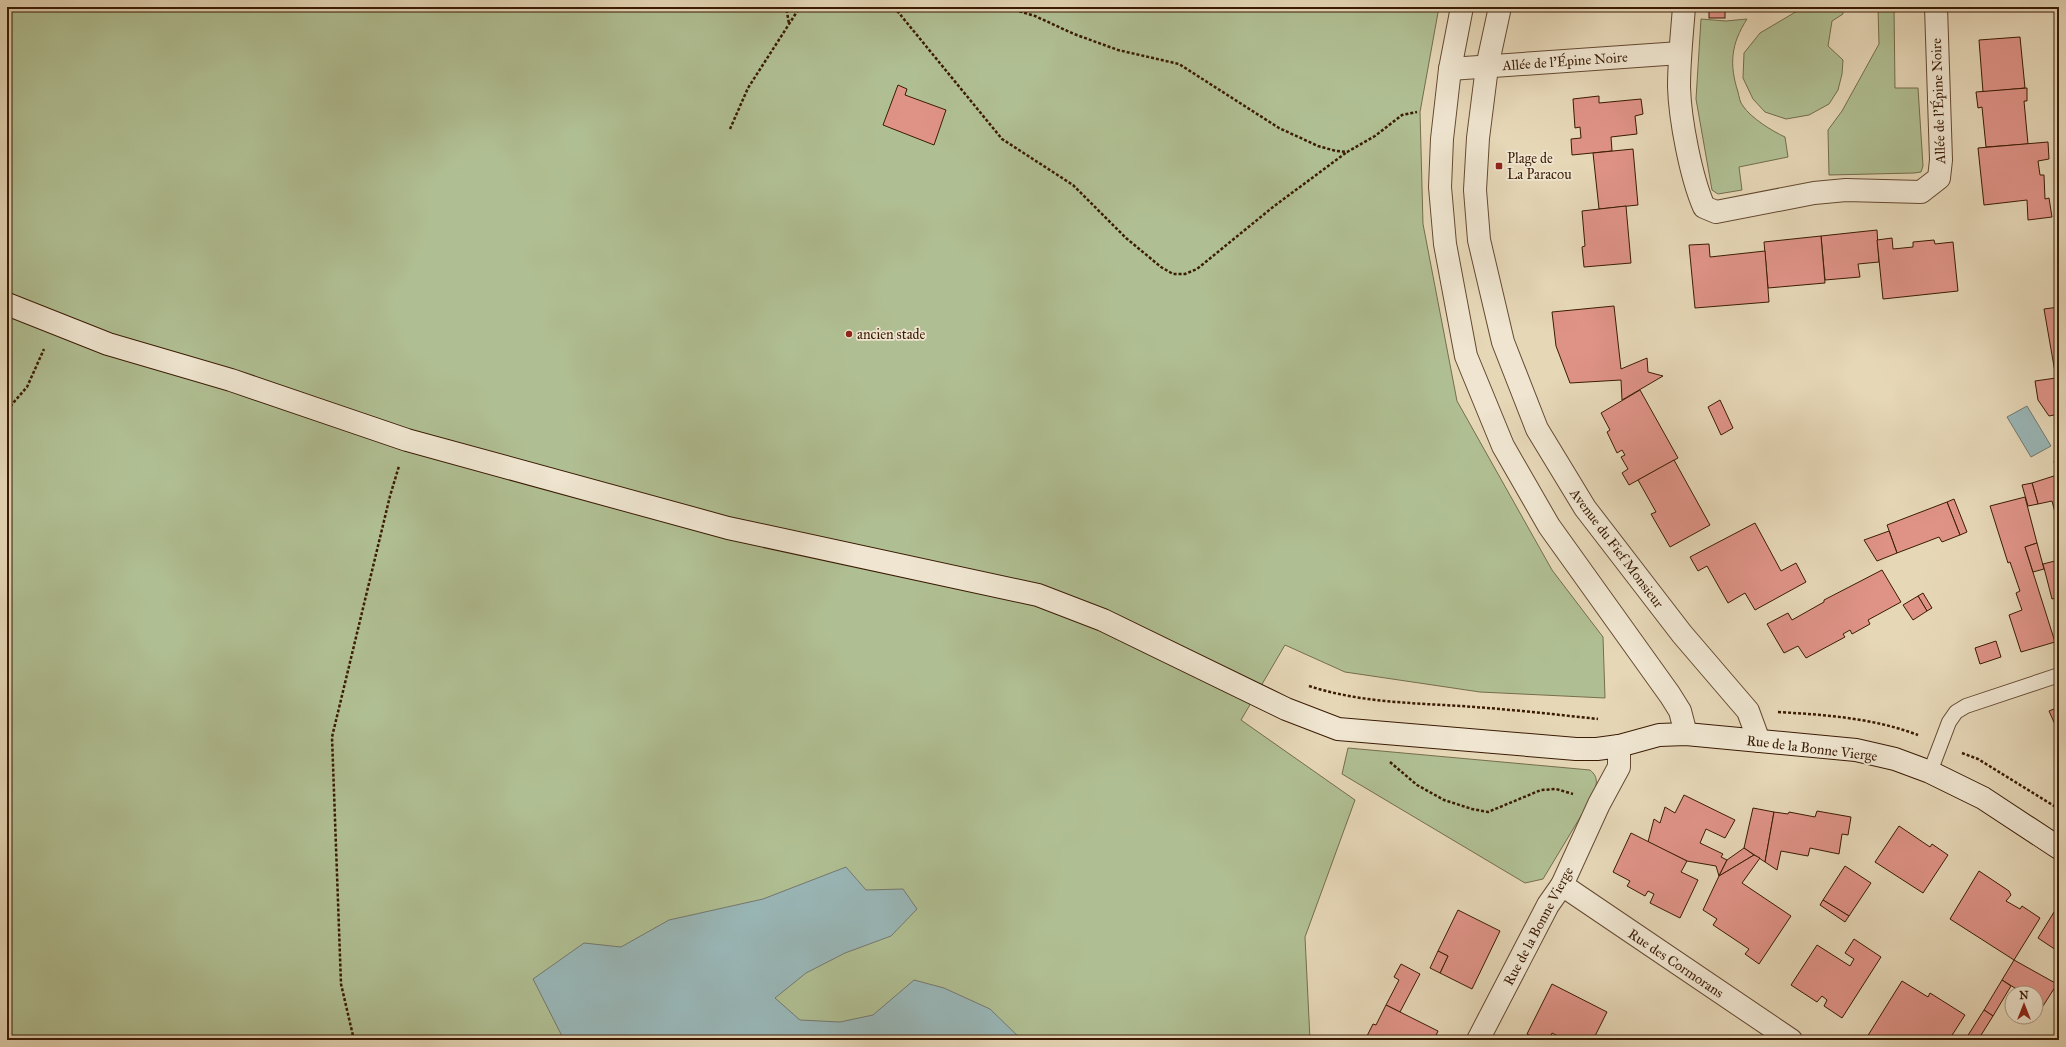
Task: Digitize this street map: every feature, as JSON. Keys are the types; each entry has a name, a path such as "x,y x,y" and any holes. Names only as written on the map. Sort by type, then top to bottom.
{"street":[{"path":"1462,7 1450,69 1445,112 1442,139 1441,194 1445,244 1466,356 1503,446 1545,520 1670,694 1680,711 1686,734"},
{"name":"Avenue du Fief Monsieur","path":"1500,7 1487,67 1478,138 1475,190 1479,240 1503,342 1537,429 1584,508 1682,634 1748,711 1759,741"},
{"name":"Allée de l'Épine Noire","path":"1684,7 1679,88 1684,124 1696,189 1704,207 1716,212 1814,193 1846,190 1921,192 1940,178 1941,160 1936,7"},
{"name":"Allée de l'Épine Noire","path":"1450,69 1680,53"},
{"name":"Rue de la Bonne Vierge","path":"7,304 108,344 231,380 407,440 728,528 887,564 1013,588 1038,595 1103,620 1286,709 1338,729 1576,749 1597,749 1620,746 1659,735 1686,734 1856,750 1895,759 1930,772 1983,798 2059,848"},
{"name":"Rue de la Bonne Vierge","path":"1478,1040 1548,905 1562,885 1619,767 1620,746"},
{"name":"Rue des Cormorans","path":"1562,885 1791,1040"}],"lane":[{"path":"1930,772 1949,722 1956,712 1966,706 2059,675"}],"path":[{"path":"782,7 787,12 789,25"},
{"path":"730,129 748,88 800,7"},
{"path":"894,7 1002,139 1073,185 1126,238 1162,268 1173,274 1185,274 1197,268 1272,207 1347,152 1375,136 1402,115 1409,112 1445,112"},
{"path":"1005,7 1035,16 1074,34 1118,50 1179,64 1279,128 1318,146 1336,152 1347,152"},
{"path":"7,430 7,410 27,387 56,323"},
{"path":"354,1040 340,984 332,737 390,496 407,440"},
{"path":"1385,758 1417,785 1444,800 1472,809 1488,812 1541,790 1556,789 1600,804"}],"green space":[{"path":"7,7 1439,7 1420,112 1423,224 1457,401 1552,570 1603,637 1605,698 1480,692 1345,672 1285,645 1241,720 1355,800 1305,937 1310,1040 7,1040"},
{"path":"1804,7 1842,7 1843,14 1832,21 1828,46 1843,60 1842,74 1838,90 1829,104 1809,115 1786,119 1765,112 1753,99 1743,78 1744,53 1760,33"},
{"path":"1878,7 1894,7 1895,88 1918,88 1923,166 1921,172 1914,173 1829,175 1828,130 1842,111 1879,44"},
{"path":"1701,19 1726,21 1747,19 1738,37 1733,54 1733,72 1740,101 1756,120 1785,137 1788,157 1739,167 1742,190 1718,194 1712,190 1696,99"},
{"path":"1348,748 1590,770 1595,776 1596,785 1593,796 1543,879 1525,883 1342,774"}],"water":[{"path":"2027,406 2051,446 2031,457 2007,417"},
{"path":"846,867 866,890 903,889 917,909 891,936 845,953 806,973 775,998 800,1020 840,1022 873,1015 914,980 944,988 990,1009 1022,1040 564,1040 533,979 584,943 621,947 669,920 763,899"}],"building":[{"path":"1709,7 1725,7 1725,18 1709,18"},
{"path":"2020,37 2025,88 1983,92 1979,40"},
{"path":"898,85 907,89 905,95 946,110 934,145 883,125"},
{"path":"2027,88 2027,101 2024,101 2028,144 1986,147 1982,107 1978,108 1976,92"},
{"path":"1599,96 1599,103 1641,99 1643,114 1635,116 1637,134 1611,137 1612,151 1572,155 1571,139 1581,138 1580,127 1575,128 1573,99"},
{"path":"2048,142 2049,159 2038,161 2040,175 2044,175 2045,199 2049,198 2052,217 2028,220 2027,200 1984,205 1978,148"},
{"path":"1633,149 1638,205 1599,209 1593,153"},
{"path":"1626,206 1631,263 1584,267 1582,247 1585,246 1582,211"},
{"path":"1877,230 1879,262 1858,264 1860,277 1825,280 1821,236"},
{"path":"1821,236 1825,283 1768,288 1764,242"},
{"path":"1892,238 1893,249 1913,247 1913,242 1934,240 1935,244 1953,242 1958,291 1883,299 1877,240"},
{"path":"1709,244 1710,257 1765,251 1769,302 1695,308 1689,245"},
{"path":"1614,306 1621,369 1647,358 1648,372 1663,376 1622,400 1621,380 1570,383 1556,346 1552,312"},
{"path":"2059,307 2059,378 2056,378 2044,309"},
{"path":"2059,378 2059,414 2049,416 2038,400 2035,381"},
{"path":"1640,390 1678,458 1629,485 1622,473 1628,469 1621,457 1625,455 1622,450 1617,453 1607,432 1610,430 1601,413"},
{"path":"1720,400 1733,428 1721,435 1708,407"},
{"path":"2059,459 2059,515 2056,516 2052,501 2038,504 2032,483 2057,475 2054,461"},
{"path":"1674,460 1710,525 1670,547 1651,514 1656,512 1638,480"},
{"path":"2032,483 2038,504 2028,506 2022,485"},
{"path":"2025,497 2037,543 2025,547 2055,642 2021,652 2009,615 2022,610 2016,593 2020,591 2010,562 2008,563 1990,506"},
{"path":"1954,499 1967,532 1960,535 1947,502"},
{"path":"1947,502 1960,535 1942,542 1939,537 1897,553 1887,525"},
{"path":"1755,523 1781,571 1796,563 1806,582 1755,610 1745,593 1728,603 1707,566 1698,571 1690,557"},
{"path":"1889,531 1897,553 1877,561 1864,540"},
{"path":"2037,543 2044,569 2033,572 2025,547"},
{"path":"2059,560 2059,597 2052,599 2043,564"},
{"path":"1882,570 1901,602 1868,620 1870,624 1852,634 1850,630 1843,634 1845,637 1806,658 1798,646 1784,653 1767,624 1788,613 1792,620 1824,602 1824,600"},
{"path":"1923,593 1932,608 1927,611 1918,596"},
{"path":"1918,596 1927,611 1913,620 1903,605"},
{"path":"1996,641 2001,657 1980,664 1975,648"},
{"path":"2059,707 2059,728 2057,729 2049,711"},
{"path":"1684,795 1735,820 1725,838 1706,829 1700,843 1723,854 1721,857 1727,860 1719,876 1716,866 1687,861 1648,842 1654,819 1660,823 1665,807 1675,813"},
{"path":"1753,808 1774,812 1765,862 1744,848"},
{"path":"1817,811 1851,817 1848,835 1842,834 1839,854 1810,848 1808,856 1781,851 1777,870 1765,862 1774,812 1788,814 1789,812 1815,817"},
{"path":"1899,826 1930,847 1932,844 1948,855 1923,893 1875,862"},
{"path":"1631,833 1687,861 1681,872 1698,880 1680,918 1650,903 1654,894 1648,891 1645,896 1627,886 1630,881 1613,872"},
{"path":"1744,848 1754,855 1719,876 1727,860"},
{"path":"1754,855 1760,858 1742,883 1791,916 1759,964 1745,954 1749,949 1713,925 1717,919 1703,910 1719,876"},
{"path":"1845,866 1871,883 1849,916 1823,900"},
{"path":"1979,871 2009,891 2011,895 2006,901 2020,909 2022,906 2040,918 2014,960 1950,919"},
{"path":"1823,900 1849,916 1845,922 1820,905"},
{"path":"2059,904 2059,952 2038,938"},
{"path":"1458,910 1500,931 1472,989 1440,973 1448,956 1438,951"},
{"path":"1854,939 1881,957 1842,1018 1824,1006 1827,1000 1822,996 1817,1002 1791,985 1817,945 1850,966 1854,959 1845,953"},
{"path":"1438,951 1448,956 1440,973 1430,968"},
{"path":"2014,960 2057,984 2044,1004 2044,985 2010,985 2002,980"},
{"path":"1401,964 1420,974 1400,1012 1386,1005 1399,980 1394,977"},
{"path":"2002,980 2010,985 2004,985 2004,998 1993,1016 1984,1010"},
{"path":"1902,981 1928,997 1930,993 1965,1015 1949,1040 1872,1040 1867,1037"},
{"path":"1552,984 1607,1012 1593,1040 1566,1040 1552,1033 1549,1040 1539,1040 1527,1034"},
{"path":"1386,1005 1438,1031 1434,1040 1365,1040 1373,1024 1376,1025"},
{"path":"1984,1010 1993,1016 1978,1040 1965,1040"}],"place":[{"name":"Plage de La Paracou","path":"1499,166"},
{"name":"ancien stade","path":"849,334"}]}
